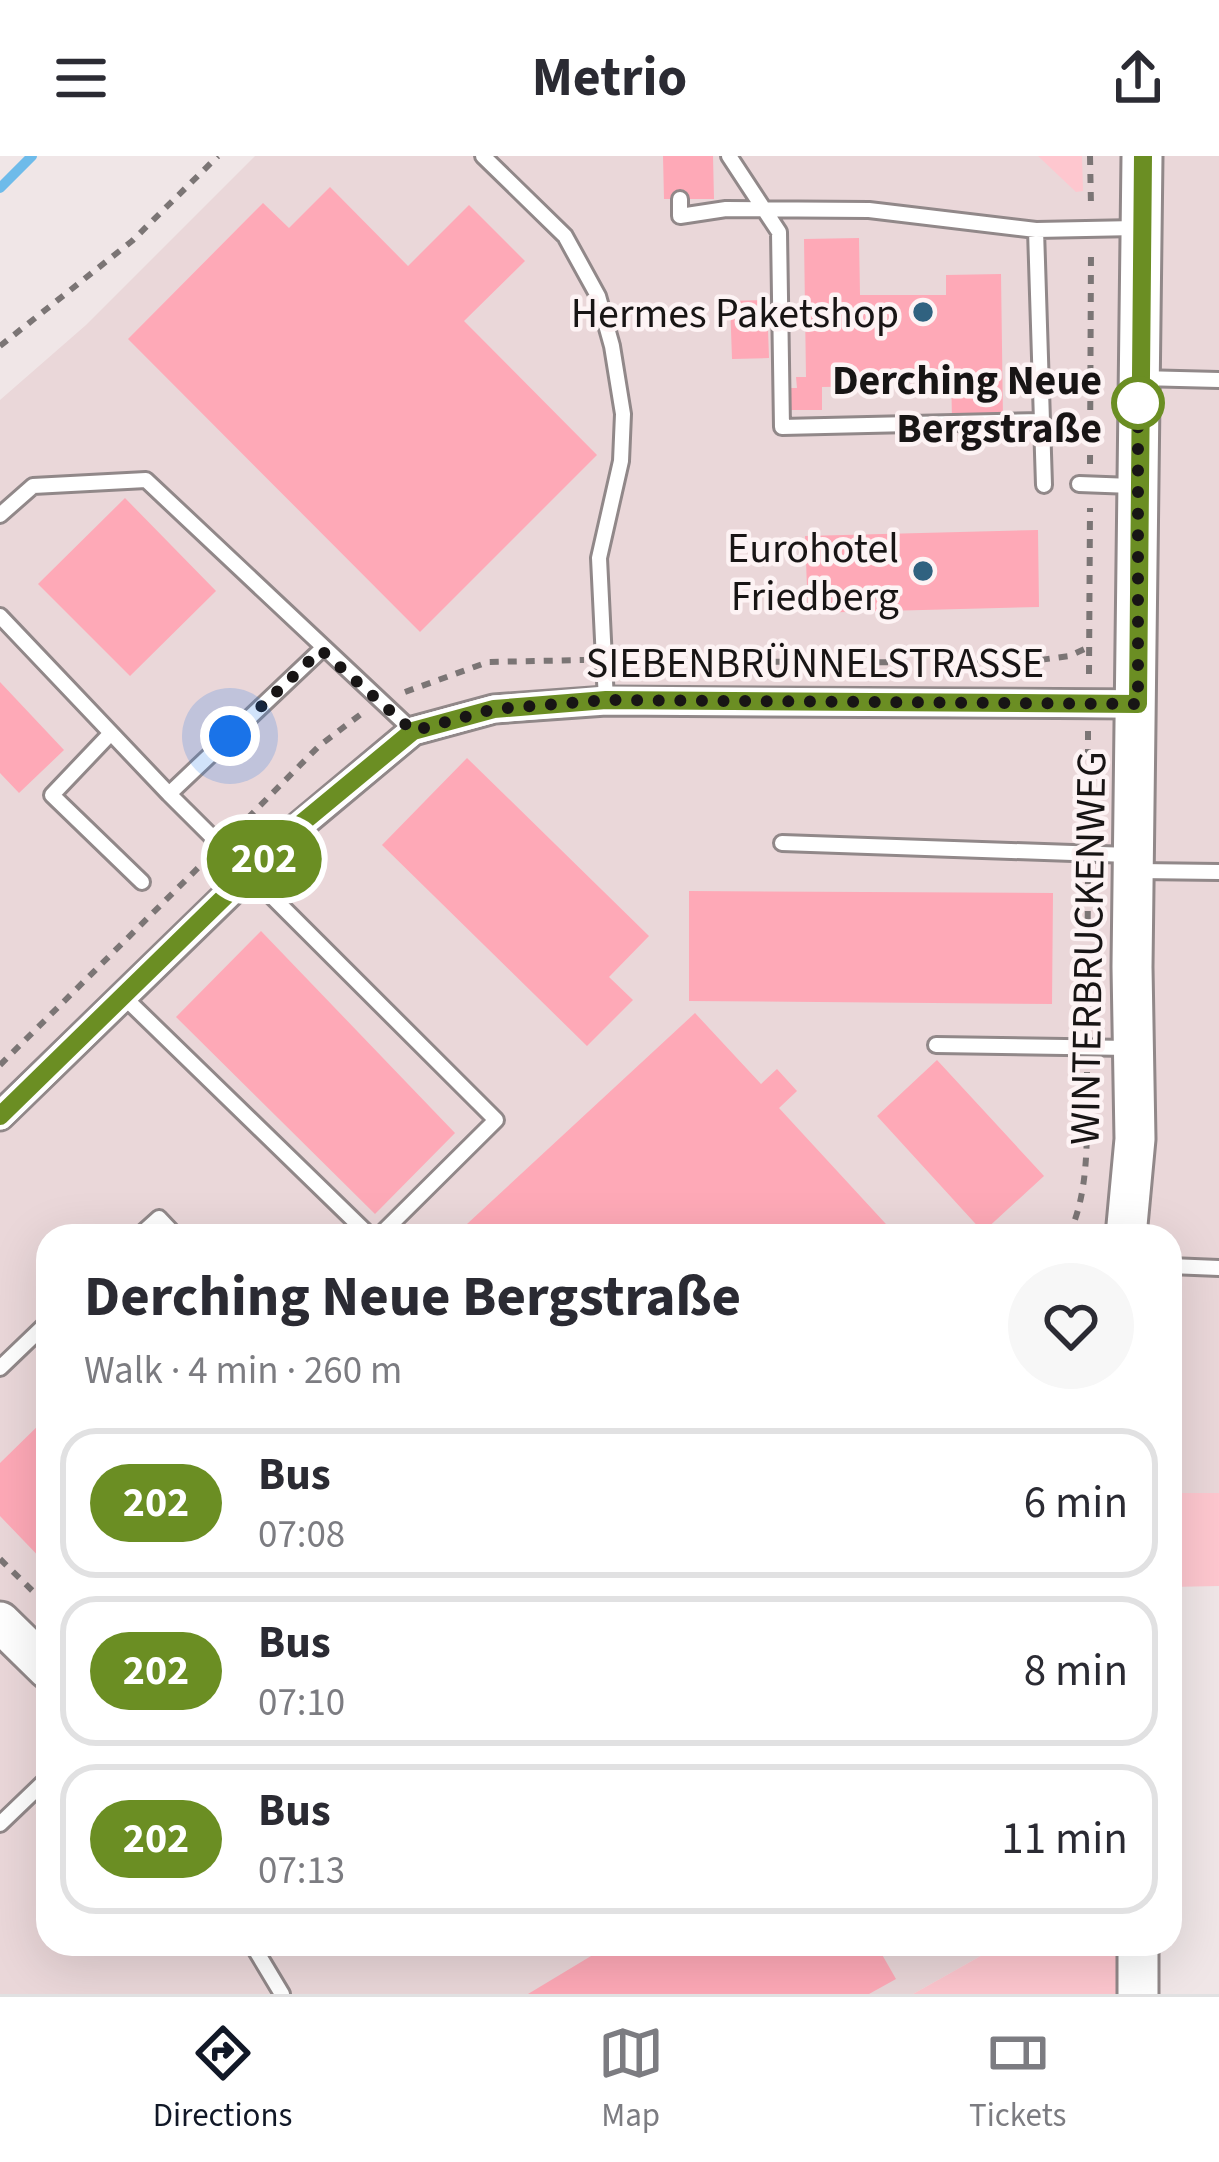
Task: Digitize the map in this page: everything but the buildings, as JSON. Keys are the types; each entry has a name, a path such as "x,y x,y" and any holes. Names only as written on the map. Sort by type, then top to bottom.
{"street":[{"name":"WINTERBRUCKENWEG","path":"1128,1224 1135,1138 1142,156"},
{"name":"SIEBENBRÜNNELSTRASSE","path":"0,1116 249,873 413,731 494,709 606,700 1138,704"},
{"path":"0,1622 36,1657"},
{"path":"1138,1956 1138,1994"}],"lane":[{"path":"483,156 565,236 598,296 612,346 623,414 621,461 599,558 606,700"},
{"path":"729,156 779,232 782,427 1041,421"},
{"path":"691,205 770,212 869,210 1036,230 1142,228"},
{"path":"1036,230 1044,485"},
{"path":"1139,378 1219,380"},
{"path":"0,515 33,486 146,480 321,650 413,731"},
{"path":"1079,484 1137,486"},
{"path":"0,616 220,846 496,1120 391,1224"},
{"path":"169,794 321,650"},
{"path":"111,733 52,795 142,882"},
{"path":"782,843 1219,872"},
{"path":"124,997 358,1224"},
{"path":"936,1045 1135,1048"},
{"path":"1182,1266 1219,1268"},
{"path":"0,1368 36,1334"},
{"path":"0,1824 36,1790"},
{"path":"259,1956 282,1994"}],"path":[{"path":"0,346 132,241 218,156"},
{"path":"0,1065 319,746 382,702 488,662 1018,663 1069,656 1089,647"},
{"path":"0,1559 36,1594"}],"shaded area":[{"path":"255,156 1219,156 1219,1493 1182,1493 1182,1224 36,1224 36,1956 981,1956 913,1994 0,1994 0,400 86,325"},
{"path":"1038,156 1082,156 1083,191 1076,192"},
{"path":"1182,1493 1219,1493 1219,1586 1182,1587"},
{"path":"981,1956 1119,1956 1119,1994 913,1994"}],"waterway":[{"path":"0,188 32,156"}],"bus line":[{"name":"202","path":"0,1116 291,832 413,731 494,709 606,700 1138,704 1143,156"}],"place":[{"name":"Hermes Paketshop","path":"923,312"},
{"name":"Derching Neue Bergstraße","path":"1138,403"},
{"name":"Eurohotel Friedberg","path":"923,571"}],"route":[{"path":"230,736 321,650 413,731 494,709 606,700 1138,704 1138,403"}]}
